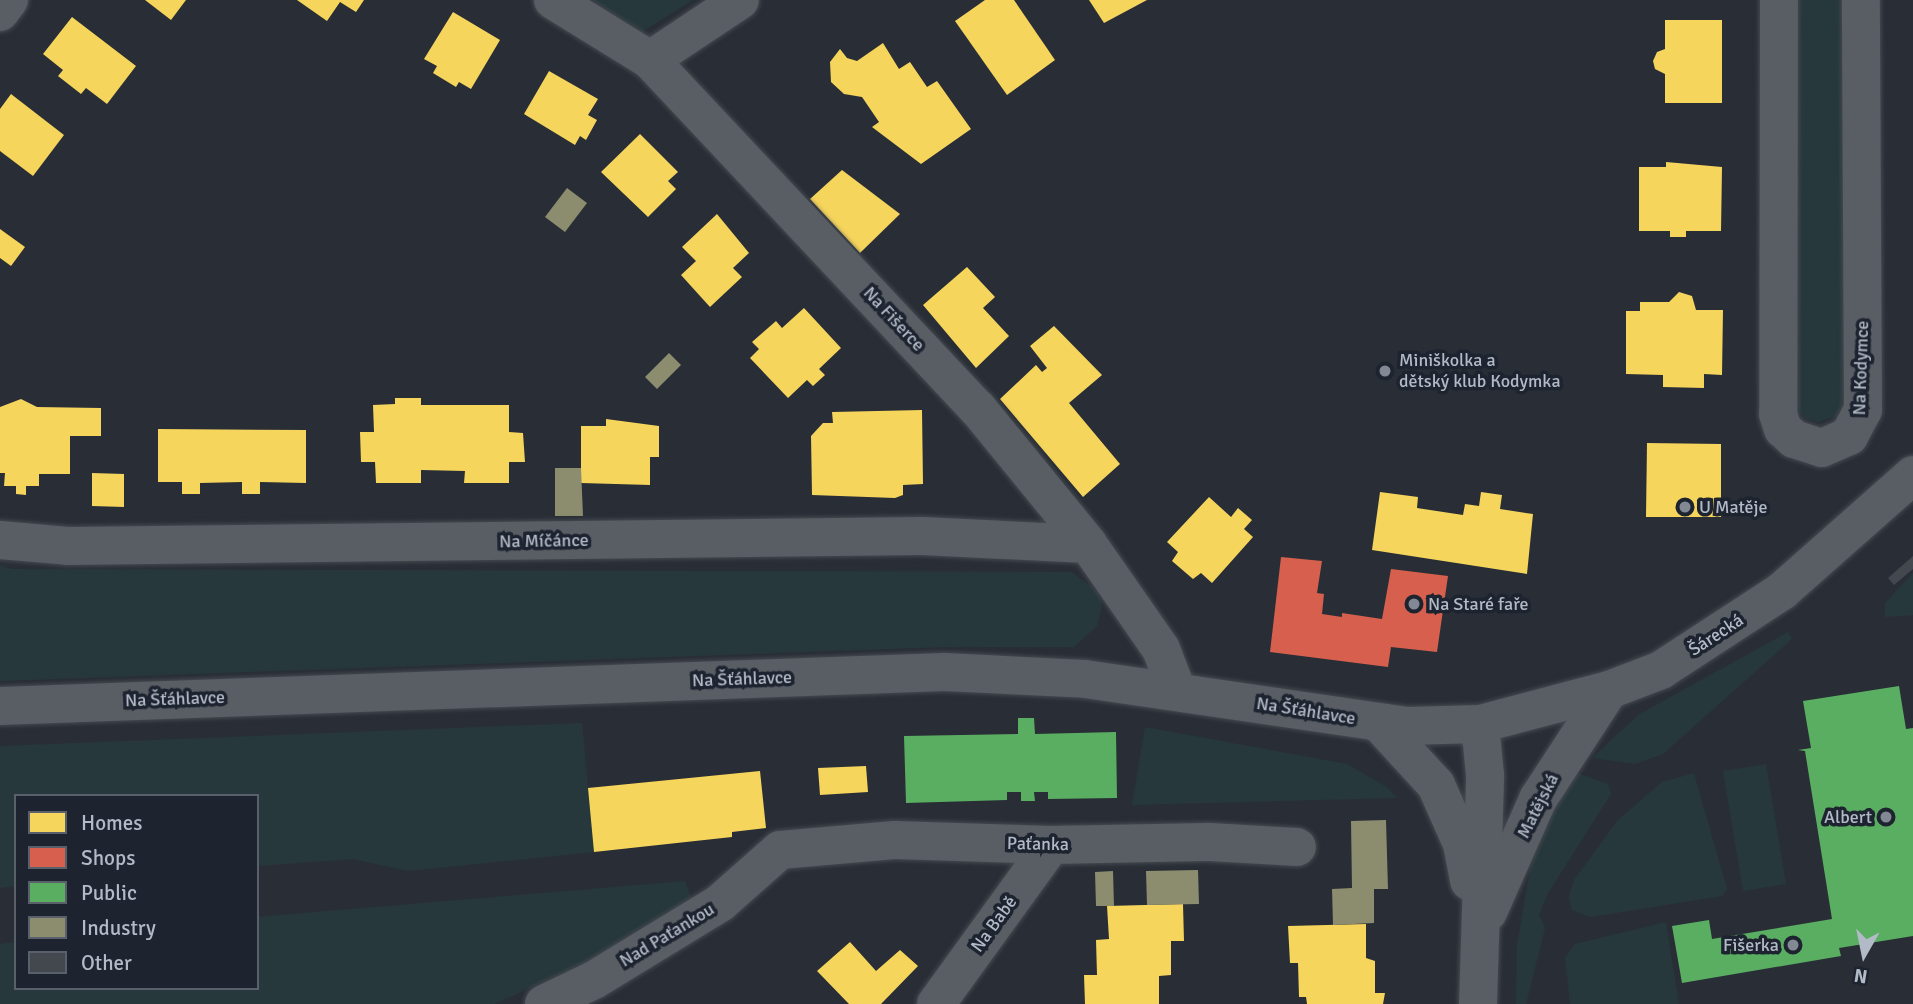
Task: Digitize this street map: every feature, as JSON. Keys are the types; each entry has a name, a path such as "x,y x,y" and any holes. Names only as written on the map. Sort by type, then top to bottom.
{"street":[{"path":"0,12 9,0"},
{"name":"Na Fišerce","path":"553,0 650,60 978,409 1088,544 1161,649 1177,691"},
{"path":"650,60 740,0"},
{"name":"Na Kodymce","path":"1779,0 1778,414 1783,429 1794,439 1822,448 1849,436 1863,410 1861,0"},
{"name":"Šárecká","path":"1480,724 1609,690 1661,670 1782,590 1913,475"},
{"name":"Na Míčánce","path":"0,540 68,547 922,536 1088,544"},
{"name":"Na Šťáhlavce","path":"0,706 944,672 1048,675 1177,691 1379,723 1480,724"},
{"name":"Matějská","path":"1480,930 1538,799 1609,690"},
{"name":"Matějská","path":"1379,723 1436,785 1451,814 1480,930"},
{"name":"Matějská","path":"1478,1004 1485,775 1480,724"},
{"name":"Paťanka","path":"780,850 895,840 1051,845 1210,842 1297,847"},
{"name":"Na Babě","path":"936,1004 1051,845"},
{"name":"Nad Paťankou","path":"544,1004 594,980 720,903 780,850"}],"shaded area":[{"path":"591,0 693,0 642,32"},
{"path":"1791,0 1847,0 1849,401 1837,416 1818,422 1805,418 1793,405"},
{"path":"0,565 11,569 1071,572 1099,592 1102,606 1097,626 1074,647 945,647 0,681"},
{"path":"1913,573 1913,615 1885,617 1885,603"},
{"path":"1788,632 1792,639 1663,754 1635,764 1592,758 1638,715"},
{"path":"582,723 594,852 408,871 353,859 259,866 259,794 14,794 14,886 0,888 0,746"},
{"path":"1145,727 1347,764 1388,788 1397,798 1132,805"},
{"path":"1766,764 1786,884 1743,891 1723,771"},
{"path":"1577,773 1608,784 1611,794 1548,893 1539,915 1545,928 1526,1004 1516,1004 1517,945 1531,864 1554,810"},
{"path":"1694,773 1727,889 1722,896 1591,917 1572,910 1569,897 1574,880 1618,820 1662,782"},
{"path":"685,881 694,905 590,961 494,1004 0,1004 0,944 14,942 14,990 259,990 259,917"},
{"path":"1666,922 1679,1004 1570,1004 1565,958 1575,944"}],"building: Homes":[{"path":"145,0 186,0 171,20"},
{"path":"297,0 364,0 356,12 340,2 327,21"},
{"path":"985,0 1014,0 1055,60 1007,95 955,21"},
{"path":"1089,0 1147,0 1104,23"},
{"path":"453,12 500,40 471,89 459,82 456,87 433,73 437,66 424,59"},
{"path":"72,17 136,66 107,104 86,88 81,94 58,76 63,70 43,54"},
{"path":"1665,20 1722,20 1722,103 1665,103 1665,74 1655,69 1653,61 1657,52 1665,49"},
{"path":"883,43 899,69 910,62 927,87 937,81 971,129 921,164 872,127 879,122 862,97 844,94 831,82 830,62 840,49 847,58 857,61"},
{"path":"549,71 598,99 588,115 597,120 586,140 580,136 575,145 524,114"},
{"path":"11,94 64,135 33,176 0,151 0,109"},
{"path":"640,134 678,172 668,181 676,189 648,217 601,172"},
{"path":"1666,162 1722,167 1721,231 1686,231 1686,237 1670,237 1670,231 1639,231 1639,167 1666,167"},
{"path":"842,170 900,214 860,253 810,199"},
{"path":"717,214 749,253 733,268 742,277 710,307 681,275 696,261 682,247"},
{"path":"0,229 25,247 11,266 0,258"},
{"path":"967,267 995,297 983,308 1009,336 976,368 923,305"},
{"path":"1679,292 1692,296 1696,310 1723,310 1722,375 1704,374 1704,388 1663,387 1663,375 1626,374 1626,311 1640,311 1640,302 1669,302"},
{"path":"804,308 841,348 819,369 825,375 813,386 807,380 788,398 750,358 759,349 752,342 776,321 782,328"},
{"path":"1054,326 1102,375 1069,403 1120,464 1083,497 1000,399 1036,365 1042,372 1047,368 1030,346"},
{"path":"395,398 421,398 421,405 509,405 509,432 523,433 525,462 509,462 509,483 464,483 465,471 421,470 421,483 376,483 375,462 361,462 360,432 374,432 373,405 395,404"},
{"path":"21,399 37,407 101,408 101,436 70,436 70,474 39,474 39,486 26,486 26,495 16,494 16,486 4,486 5,473 0,473 0,407"},
{"path":"922,410 923,484 903,485 903,495 895,498 812,495 811,436 823,423 833,423 832,412"},
{"path":"606,419 659,426 659,457 650,457 650,485 581,483 581,426 606,426"},
{"path":"158,429 306,430 306,483 260,482 260,494 242,494 242,482 200,483 200,494 182,494 182,482 158,482"},
{"path":"1647,443 1721,444 1721,517 1646,517"},
{"path":"92,473 124,474 124,507 92,506"},
{"path":"1380,492 1418,497 1417,508 1463,515 1465,504 1479,506 1481,492 1502,495 1500,509 1533,514 1527,574 1372,550"},
{"path":"1209,497 1231,517 1238,508 1252,520 1244,529 1253,537 1212,583 1201,573 1193,579 1172,561 1178,552 1167,542"},
{"path":"866,766 868,792 820,795 818,768"},
{"path":"760,771 766,828 732,832 732,837 594,852 588,788"},
{"path":"1183,904 1184,941 1171,941 1171,975 1159,976 1159,1004 1085,1004 1084,975 1097,975 1096,940 1109,939 1107,906"},
{"path":"1366,924 1366,958 1375,961 1375,993 1385,993 1383,1004 1307,1004 1306,997 1299,997 1298,963 1290,963 1288,926"},
{"path":"850,942 876,971 900,950 918,966 881,1004 849,1004 817,971"}],"building: Shops":[{"name":"Na Staré faře","path":"1281,557 1322,561 1317,593 1324,594 1322,614 1342,617 1342,613 1382,619 1391,569 1448,576 1437,652 1391,647 1388,667 1270,652"}],"building: Public":[{"path":"1899,686 1906,729 1913,728 1913,936 1839,948 1841,956 1682,983 1672,926 1709,920 1712,939 1832,919 1805,751 1798,750 1811,748 1803,701"},
{"path":"1018,718 1034,718 1035,734 1116,732 1117,798 1048,799 1048,792 1034,792 1035,801 1021,801 1021,792 1007,792 1007,800 906,803 904,736 1018,734"}],"building: Industry":[{"path":"567,188 587,203 565,232 545,217"},
{"path":"669,353 681,365 657,389 645,377"},
{"path":"555,468 581,468 583,516 555,516"},
{"path":"1386,820 1388,889 1374,889 1374,923 1333,925 1332,889 1352,888 1351,821"},
{"path":"1198,870 1199,904 1147,905 1146,871"},
{"path":"1113,871 1114,906 1096,906 1095,872"}],"building: Other":[{"path":"1913,556 1913,569 1894,585 1888,578"}],"place":[{"name":"Miniškolka a dětský klub Kodymka","path":"1385,371"},
{"name":"U Matěje","path":"1685,507"},
{"name":"Na Staré faře","path":"1414,604"},
{"name":"Albert","path":"1886,817"},
{"name":"Fišerka","path":"1793,945"}]}
